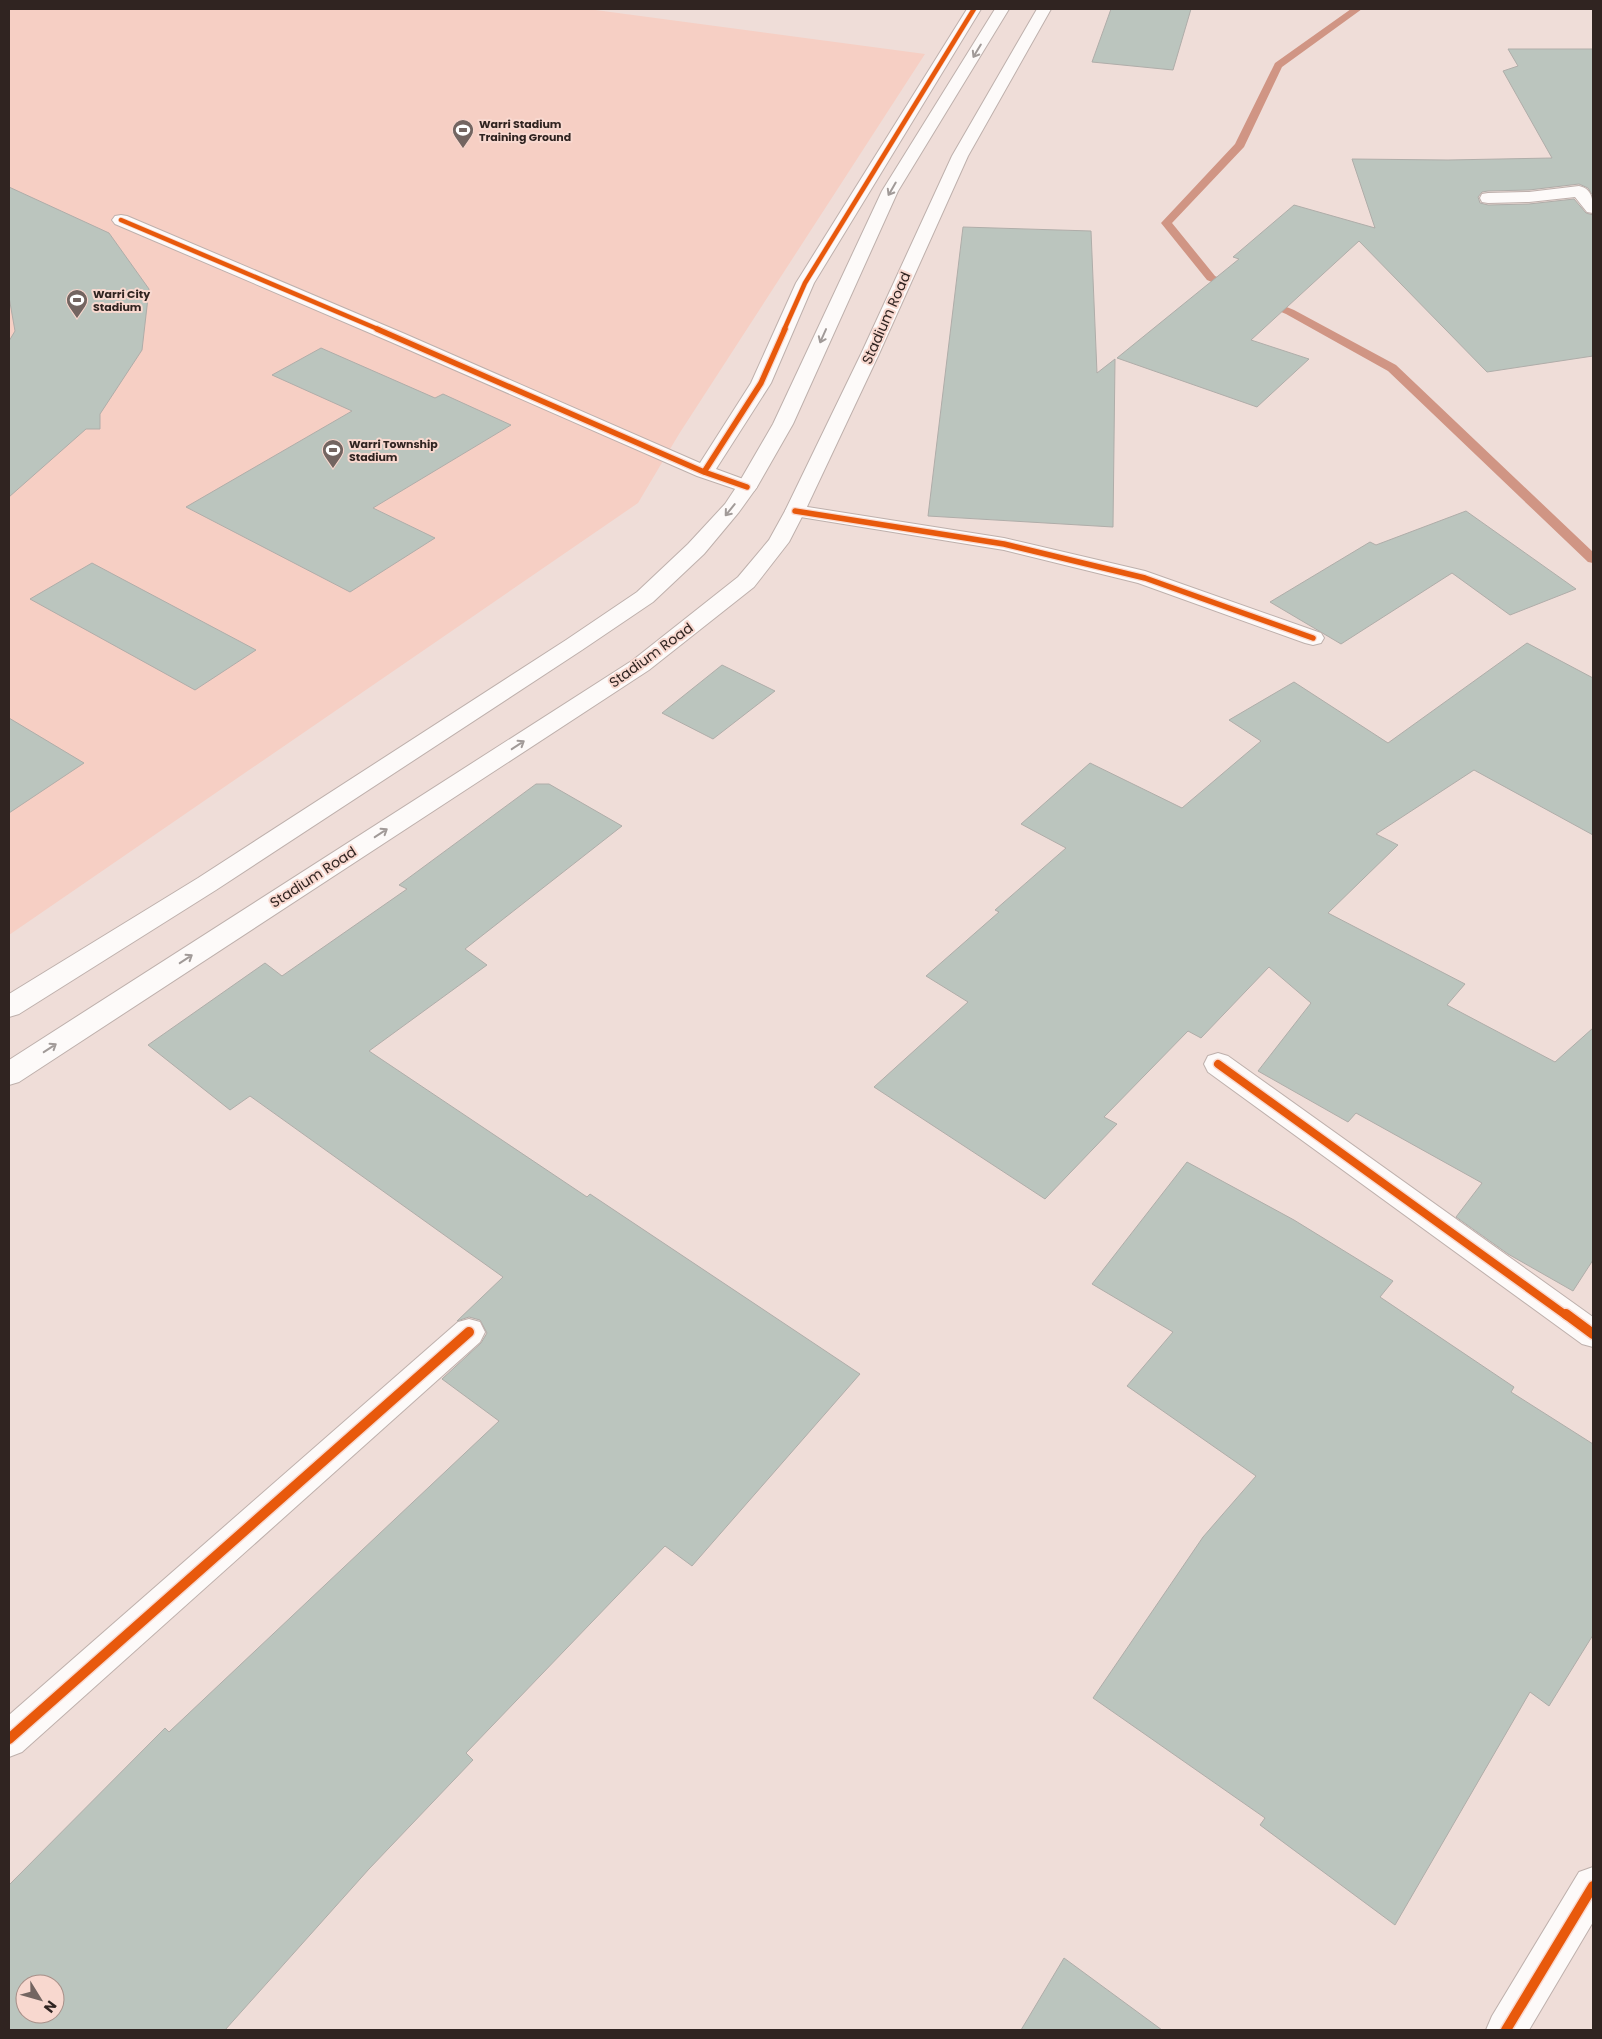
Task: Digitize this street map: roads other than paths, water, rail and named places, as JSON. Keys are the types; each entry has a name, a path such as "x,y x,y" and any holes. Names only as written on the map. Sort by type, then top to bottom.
{"main road":[{"path":"704,472 761,383 805,283 974,9"},
{"path":"9,1007 207,884 566,651 644,597 696,549 732,508 747,487 783,424 890,191 1002,9"},
{"name":"Stadium Road","path":"9,1074 641,665 746,582 778,542 795,511 870,354 960,156 1044,9"},
{"path":"1488,198 1530,197 1579,191 1593,208"},
{"path":"121,220 408,342 704,472 747,487"},
{"path":"795,511 1004,544 1145,578 1313,638"},
{"path":"1218,1064 1593,1334"},
{"path":"9,1739 469,1332"},
{"path":"1506,2030 1593,1886"}],"waterway":[{"path":"1236,289 1211,278 1166,223 1240,145 1278,65 1357,9"},
{"path":"1262,300 1290,312 1392,368 1593,559"}],"place":[{"name":"Warri Stadium Training Ground","path":"463,149"},
{"name":"Warri City Stadium","path":"77,319"},
{"name":"Warri Township Stadium","path":"333,469"}]}
